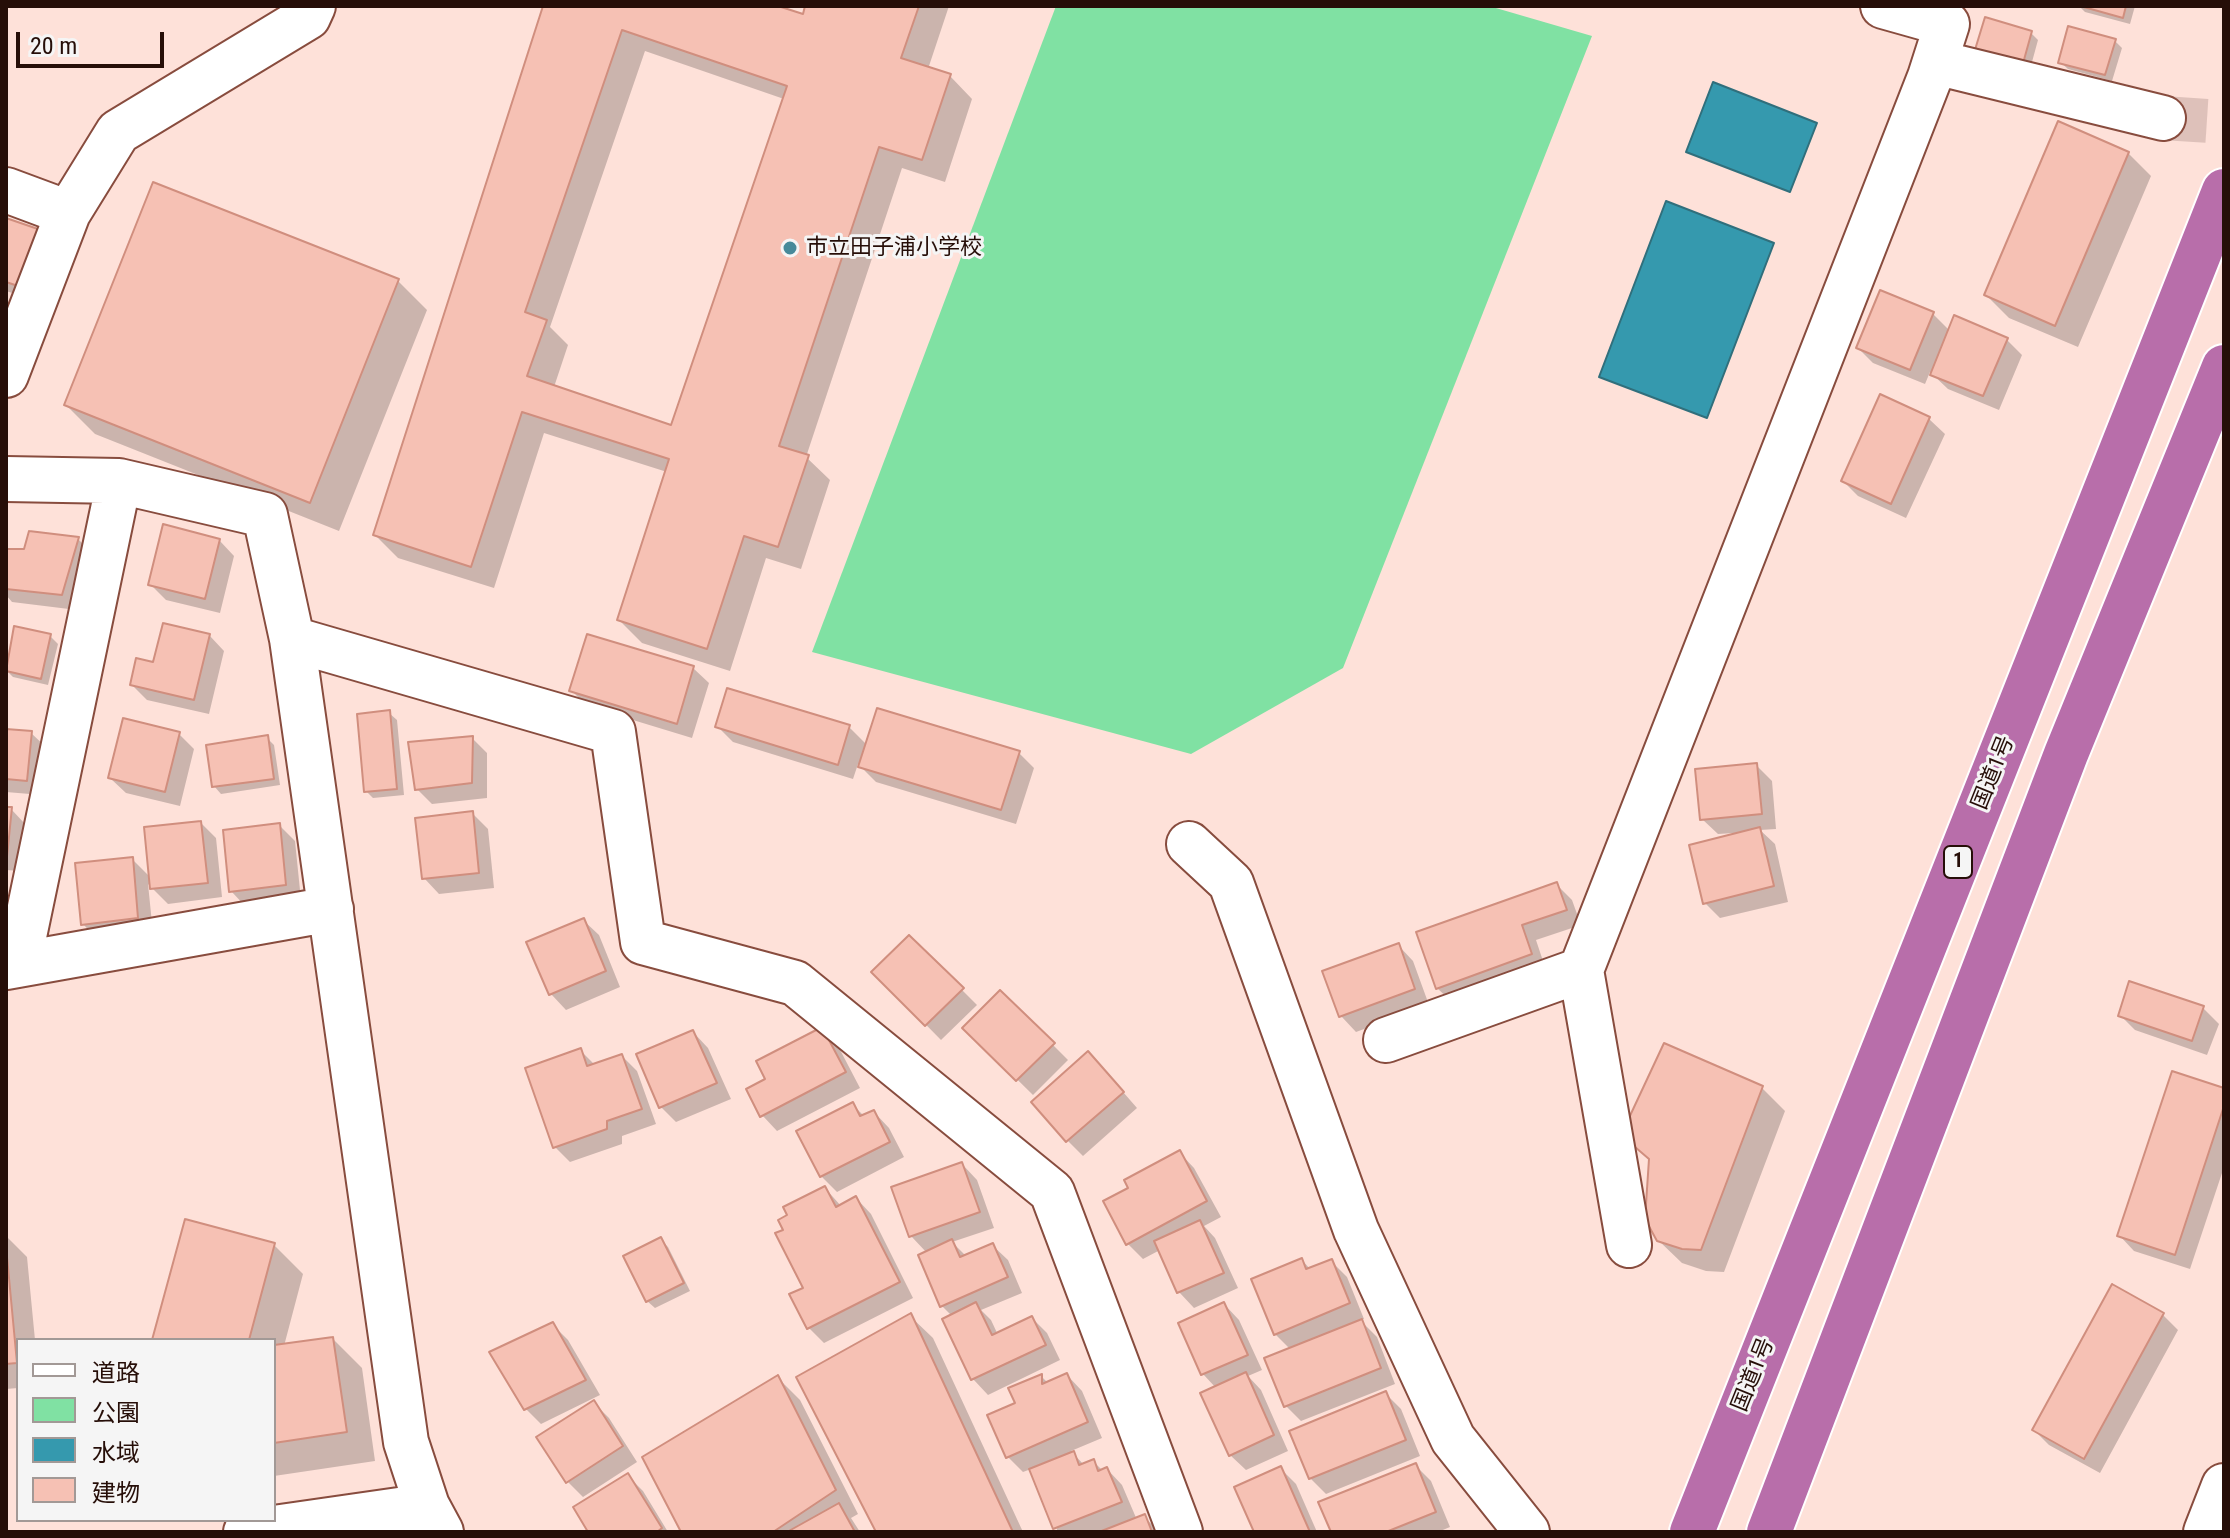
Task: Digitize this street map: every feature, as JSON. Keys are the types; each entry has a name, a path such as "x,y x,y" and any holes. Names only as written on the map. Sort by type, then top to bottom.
{"highway":[{"name":"国道1号","path":"1692,1532 2224,191"},
{"path":"1769,1532 2066,754 2224,367"}],"street":[{"path":"6,375 68,213 118,132 308,17 313,6"},
{"path":"1629,1245 1581,970 1935,62 1947,24 1883,6"},
{"path":"1935,62 2163,118"},
{"path":"6,190 68,213"},
{"path":"6,479 119,481 265,515 292,639 406,1442 434,1519 246,1532"},
{"path":"119,481 12,966 331,909"},
{"path":"292,639 613,732 643,942 795,983 1052,1192 1180,1532"},
{"path":"1189,844 1231,883 1356,1230 1453,1439 1527,1532"},
{"path":"1386,1040 1581,970"},
{"path":"2206,1532 2224,1486"}],"green space":[{"path":"1056,6 1489,6 1592,36 1343,668 1191,754 812,652"}],"water":[{"path":"1713,82 1817,123 1790,192 1686,152"},
{"path":"1666,201 1774,243 1707,418 1599,377"}],"building":[{"name":"市立田子浦小学校","path":"543,6 778,6 803,14 805,6 919,6 901,58 951,74 922,160 879,147 779,446 809,455 778,547 744,536 707,649 617,620 669,459 522,412 471,567 373,535","holes":["622,30 787,86 671,425 527,376 547,320 525,312"]},
{"path":"2080,6 2126,6 2123,18"},
{"path":"1985,17 2032,31 2022,67 1974,53"},
{"path":"2068,26 2116,39 2105,75 2058,63"},
{"path":"2058,121 2129,152 2055,326 1984,295"},
{"path":"153,182 399,279 310,503 64,405"},
{"path":"6,218 38,229 18,286 6,282"},
{"path":"1880,290 1934,312 1910,370 1856,348"},
{"path":"1954,315 2008,338 1983,396 1930,375"},
{"path":"1880,394 1930,417 1891,504 1841,481"},
{"path":"163,524 220,539 205,599 148,585"},
{"path":"29,531 79,537 62,595 6,589 6,549 24,549"},
{"path":"163,623 210,634 194,700 130,685 136,658 153,662"},
{"path":"14,626 51,634 41,679 6,671"},
{"path":"587,634 694,666 677,724 569,691"},
{"path":"727,688 850,725 838,765 715,727"},
{"path":"877,708 1020,751 1001,810 858,767"},
{"path":"390,710 397,789 364,792 357,714"},
{"path":"123,718 180,732 165,792 108,778"},
{"path":"6,729 32,731 27,781 6,779"},
{"path":"268,735 274,779 212,787 206,745"},
{"path":"473,736 472,783 415,790 408,742"},
{"path":"1757,763 1762,814 1700,820 1695,769"},
{"path":"6,807 12,807 7,857 6,857"},
{"path":"473,811 479,873 422,879 415,818"},
{"path":"201,821 208,883 150,889 144,827"},
{"path":"280,823 286,885 229,892 223,830"},
{"path":"1760,827 1774,886 1703,904 1689,845"},
{"path":"133,857 138,918 81,925 75,863"},
{"path":"1557,882 1567,910 1522,925 1532,954 1436,989 1416,932"},
{"path":"584,918 606,971 549,995 526,942"},
{"path":"909,935 964,988 925,1026 871,972"},
{"path":"1399,943 1415,989 1339,1017 1322,971"},
{"path":"2129,981 2204,1006 2192,1041 2118,1016"},
{"path":"1000,990 1055,1043 1016,1081 962,1028"},
{"path":"822,1027 846,1072 760,1117 746,1089 765,1079 756,1061"},
{"path":"693,1030 717,1083 659,1108 636,1054"},
{"path":"1664,1043 1763,1086 1701,1250 1682,1249 1657,1241 1645,1219 1649,1159 1621,1135"},
{"path":"581,1048 587,1066 622,1054 642,1109 607,1121 607,1129 553,1148 525,1068"},
{"path":"1088,1051 1124,1092 1066,1142 1031,1102"},
{"path":"2172,1071 2224,1088 2224,1106 2175,1255 2117,1236"},
{"path":"853,1102 860,1116 874,1110 890,1142 820,1177 796,1131"},
{"path":"1180,1150 1207,1201 1126,1245 1103,1201 1128,1188 1124,1180"},
{"path":"962,1162 980,1212 909,1237 891,1187"},
{"path":"825,1186 836,1207 856,1196 900,1282 807,1329 789,1294 803,1288 775,1233 783,1230 778,1220 787,1215 783,1207"},
{"path":"185,1219 275,1243 250,1338 153,1338"},
{"path":"1200,1220 1224,1273 1177,1293 1154,1241"},
{"path":"661,1237 684,1283 646,1302 623,1256"},
{"path":"952,1239 960,1257 993,1243 1008,1277 940,1307 918,1255"},
{"path":"6,1246 16,1363 6,1364"},
{"path":"1302,1258 1306,1269 1332,1259 1350,1303 1274,1335 1251,1279"},
{"path":"2112,1284 2164,1313 2084,1459 2032,1430"},
{"path":"976,1302 992,1335 1032,1316 1046,1345 971,1380 942,1319"},
{"path":"1224,1302 1248,1355 1201,1375 1178,1323"},
{"path":"911,1313 1013,1532 876,1532 796,1377"},
{"path":"1362,1319 1381,1368 1284,1407 1264,1358"},
{"path":"553,1322 586,1380 524,1410 489,1352"},
{"path":"333,1337 347,1432 276,1443 276,1345"},
{"path":"1246,1372 1274,1435 1229,1456 1200,1393"},
{"path":"1067,1373 1088,1422 1006,1458 987,1415 1015,1403 1008,1388 1042,1374 1042,1384"},
{"path":"778,1375 836,1490 773,1532 681,1532 642,1457"},
{"path":"1386,1391 1406,1440 1309,1479 1289,1431"},
{"path":"594,1400 623,1446 566,1483 536,1437"},
{"path":"1074,1451 1079,1465 1094,1459 1098,1471 1107,1467 1122,1502 1053,1529 1029,1469"},
{"path":"1416,1463 1436,1512 1386,1532 1331,1532 1318,1502"},
{"path":"1281,1466 1310,1532 1254,1532 1234,1487"},
{"path":"628,1473 662,1528 657,1532 588,1532 573,1507"},
{"path":"839,1503 855,1532 787,1532"},
{"path":"1145,1514 1152,1532 1099,1532"}],"tunnel":[{"path":"2163,118 2224,122"}],"place":[{"name":"市立田子浦小学校","path":"790,248"}]}
